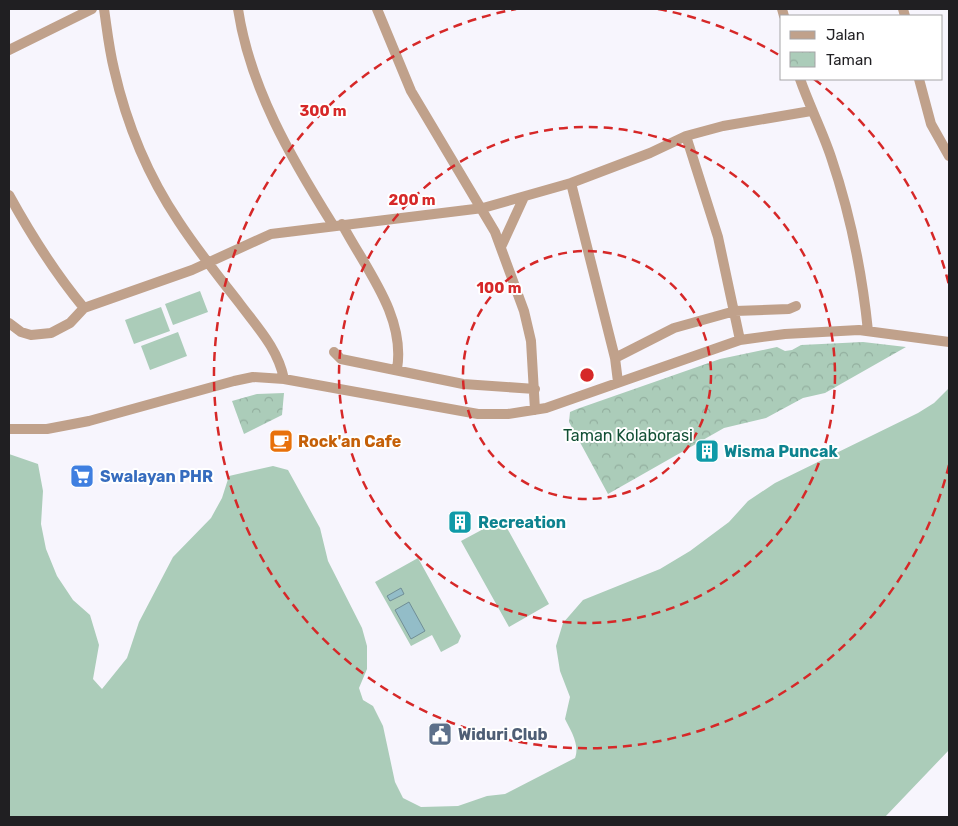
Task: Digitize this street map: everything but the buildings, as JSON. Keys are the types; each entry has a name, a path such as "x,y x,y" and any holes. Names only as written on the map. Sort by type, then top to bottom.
{"street":[{"path":"9,50 92,9"},
{"path":"104,9 114,68 142,154 153,178 178,221 271,345 282,366 284,378"},
{"path":"238,9 242,34 277,130 295,164 338,224 378,286 386,304 400,356 397,369"},
{"path":"377,9 410,91 483,208 501,247 524,311 531,341 535,410"},
{"path":"800,80 811,111 831,156 845,207 856,253 868,331"},
{"path":"918,80 931,124 949,156"},
{"path":"9,324 31,335 51,333 70,323 84,308 208,263 271,234 338,224 483,208 571,184 634,160 686,136 723,126 811,111"},
{"path":"686,136 718,236 740,340"},
{"path":"571,184 615,358 618,382"},
{"path":"9,195 47,260 84,308"},
{"path":"501,247 524,197"},
{"path":"615,358 674,328 735,311 783,309 796,306"},
{"path":"9,429 46,429 89,421 253,377 284,378 478,414 508,414 535,410 740,340 786,334 868,331 949,342"},
{"path":"334,352 341,359 376,367 397,369 462,384 535,390"}],"green space":[{"path":"200,291 208,312 173,325 165,304"},
{"path":"161,307 170,331 134,344 125,320"},
{"path":"178,332 187,356 150,370 141,346"},
{"name":"Taman Kolaborasi","path":"863,342 906,347 825,393 803,398 766,418 724,428 608,494 569,422 570,412 577,409 720,359 777,347 785,351 792,350 801,345"},
{"path":"949,388 949,750 885,817 9,817 9,454 38,464 43,491 41,524 46,549 57,576 73,600 90,615 99,645 93,679 102,689 127,658 139,622 173,557 211,518 222,498 229,476 273,466 288,470 320,528 328,561 362,628 367,646 367,669 359,688 363,700 373,706 383,726 395,782 403,798 421,807 458,806 487,796 505,794 575,758 576,743 565,719 570,697 560,671 556,646 563,623 583,600 660,569 690,551 729,522 748,501 775,483 918,413 934,403"},
{"path":"284,393 282,415 244,434 232,401 257,394"},
{"path":"502,519 549,604 509,627 461,541"},
{"path":"418,558 461,636 458,643 441,652 432,635 411,646 375,582"}],"water":[{"path":"401,588 404,594 390,601 387,596"},
{"path":"409,602 425,631 411,639 395,610"}],"place":[{"name":"Rock'an Cafe","path":"281,441"},
{"name":"Wisma Puncak","path":"707,451"},
{"name":"Swalayan PHR","path":"82,476"},
{"name":"Recreation","path":"460,522"},
{"name":"Widuri Club","path":"440,734"}]}
